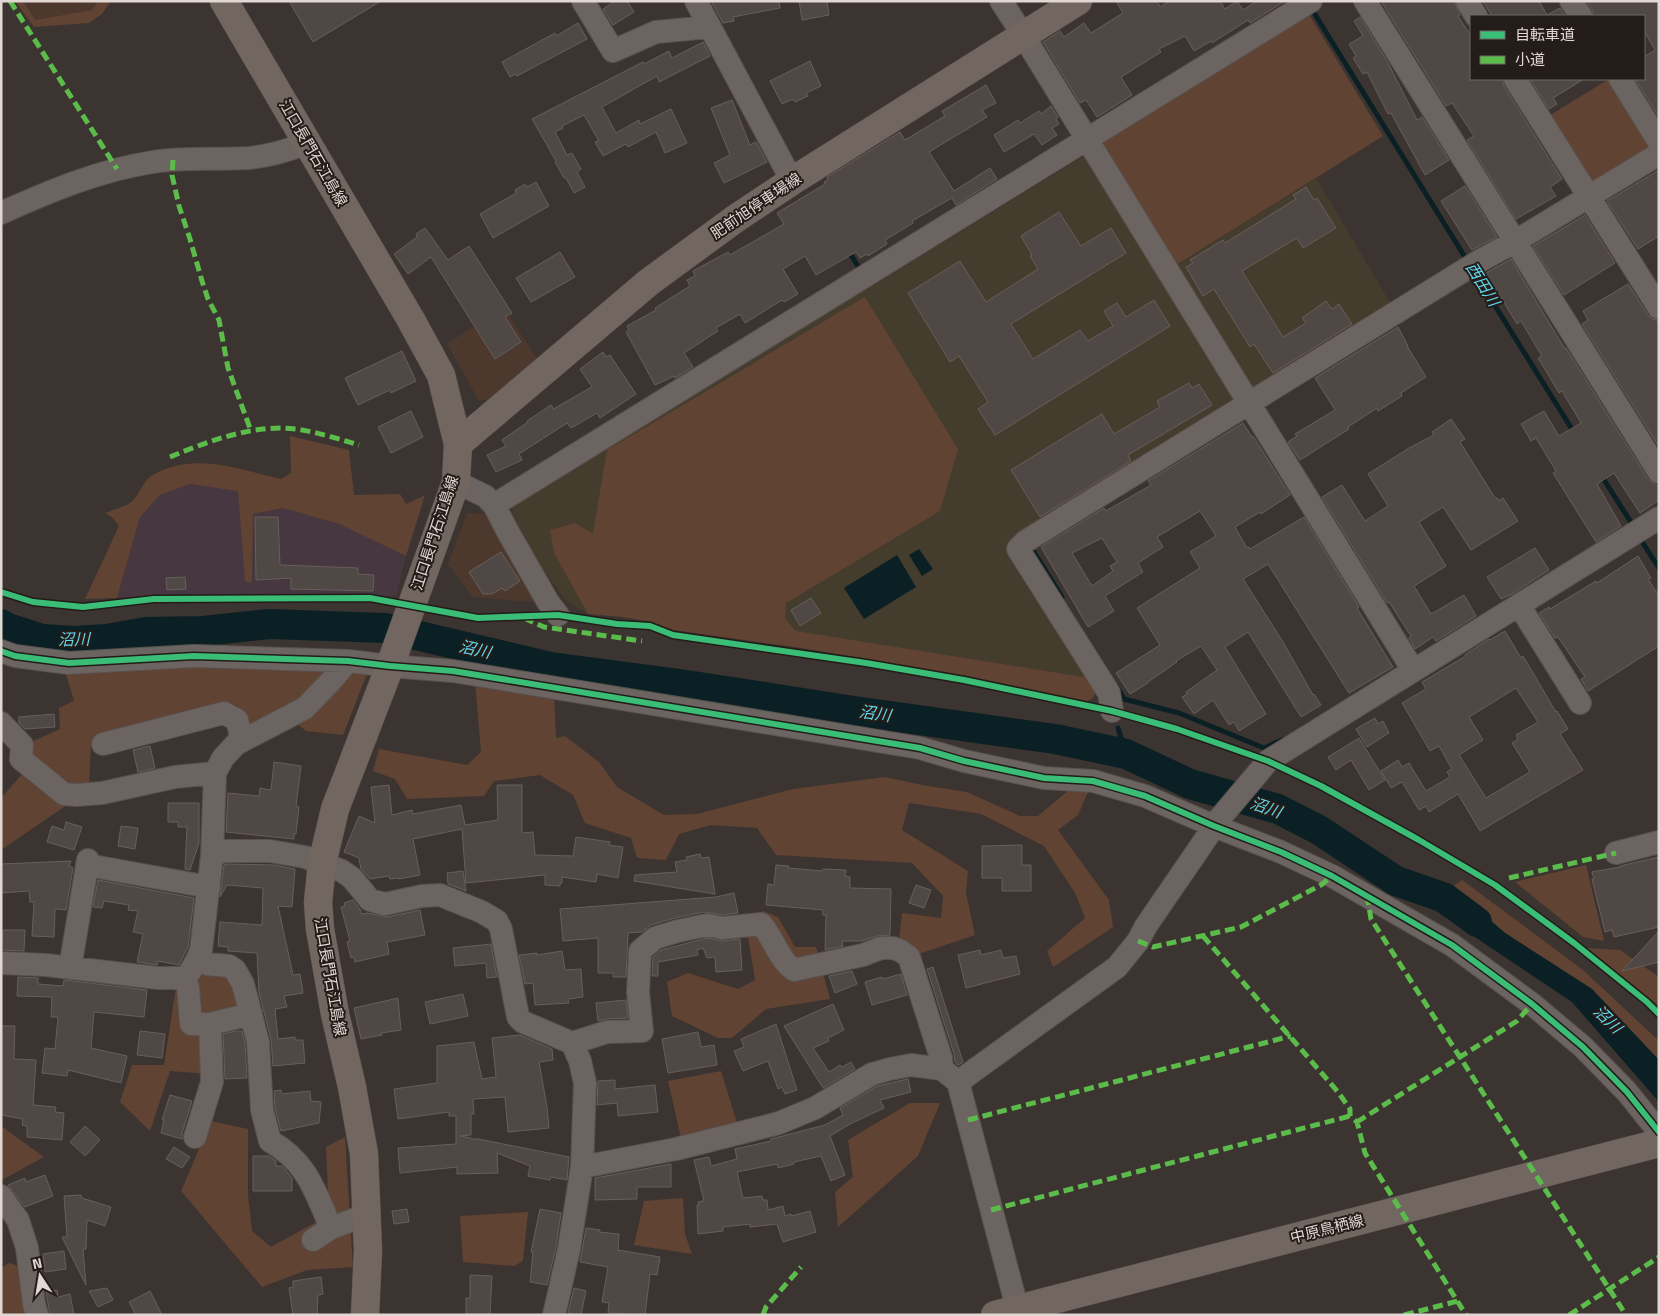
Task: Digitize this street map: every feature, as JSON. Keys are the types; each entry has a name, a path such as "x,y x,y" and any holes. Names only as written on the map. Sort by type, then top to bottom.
{"main road":[{"name":"江口長門石江島線","path":"224,1 411,320 441,375 458,444 456,482 336,809 322,864 318,902 320,929 326,970 352,1087 364,1154 368,1250 365,1315"},
{"name":"肥前旭停車場線","path":"458,444 650,282 735,219 1078,1"},
{"name":"中原鳥栖線","path":"1010,1313 1659,1143"}],"street":[{"path":"583,1 613,51 656,32 710,27"},
{"path":"696,1 792,181"},
{"path":"1001,1 1024,35 1413,670"},
{"path":"1365,1 1659,472"},
{"path":"1467,1 1475,15"},
{"path":"1572,1 1580,15"},
{"path":"494,505 1307,4"},
{"path":"1517,80 1659,308"},
{"path":"1621,80 1659,142"},
{"path":"1,213 84,178 117,169 173,160 250,158 281,153 308,143"},
{"path":"1112,710 1109,693 1018,549 1026,541 1471,266 1516,241 1659,154"},
{"path":"456,482 485,496 494,505 548,602 558,615"},
{"path":"582,1166 676,1149 779,1123 815,1108 872,1074 890,1069 911,1065 950,1075 1117,967 1138,941 1146,926 1217,822 1268,761 1644,528"},
{"path":"1519,605 1580,703"},
{"path":"1,651 15,656 69,664 194,656 348,661 453,671 920,748 976,752 1055,766"},
{"path":"185,978 198,959 201,950 212,856 216,773 223,758 236,744 305,708 348,661"},
{"path":"103,744 224,714 237,720 242,741"},
{"path":"1,722 22,745 21,760 64,794 102,793 175,777 216,773"},
{"path":"920,748 964,761 1044,778 1093,781 1145,796 1217,822 1332,876 1452,946 1532,1004 1583,1047 1628,1092 1659,1132"},
{"path":"1616,853 1659,842"},
{"path":"212,856 223,851 270,851 305,857 342,871 352,878 370,900 385,904 422,896 440,895 482,912 497,921 501,929 518,1017 523,1022 572,1043 607,1032 642,1031 638,992 640,951 655,938 678,931 707,925 722,928 761,924 766,929 786,965 794,970 863,955 881,948 893,948 901,951 909,957 941,1058 950,1075 1010,1313"},
{"path":"70,968 88,863 209,887"},
{"path":"198,959 207,964 229,966 235,970 243,984 258,1042 262,1110 270,1141 284,1149 308,1176 322,1234 366,1215"},
{"path":"1,963 70,968 158,978 185,978"},
{"path":"185,978 188,987 191,1024 210,1024 251,1014"},
{"path":"195,1136 212,1082 210,1024"},
{"path":"554,1315 569,1249 582,1166 585,1083 580,1061 572,1043"},
{"path":"1,1196 18,1220 28,1248 34,1304 37,1315"}],"path":[{"path":"1,592 33,602 83,607 154,599 370,598 478,618 558,615 617,624 650,626 673,636 866,663 964,680 1112,710 1177,729 1268,761 1321,786 1403,831 1495,885 1574,943 1648,1002 1659,1014"}],"shaded area":[{"path":"15,1 23,1 35,20 92,10 98,1 111,1 102,14 89,23 34,27"},
{"path":"23,1 98,1 92,10 35,20"},
{"path":"1307,11 1383,136 1176,265 1103,146 1105,137"},
{"path":"1610,80 1652,144 1651,151 1594,185 1547,117"},
{"path":"1084,156 1090,158 1235,395 1232,407 1018,538 1097,691 1092,699 1087,701 963,675 795,647 673,630 652,622 588,614 566,601 513,528 512,506 872,283 874,285"},
{"path":"1316,178 1393,307 1261,390 1252,387 1176,265"},
{"path":"865,297 958,449 940,511 786,603 785,618 796,631 1089,678 1097,691 1092,699 1087,701 963,675 795,647 673,630 652,622 623,617 588,614 554,553 550,530 575,523 593,534 607,450"},
{"path":"503,306 539,362 497,397 479,401 447,344"},
{"path":"290,436 349,450 354,495 400,494 406,504 425,495 406,556 339,524 283,508 253,514 252,583 245,581 238,491 190,484 160,495 140,517 117,598 85,599 119,526 112,517 105,513 130,503 151,476 167,469 199,463 232,467 281,479 291,473"},
{"path":"190,484 238,490 252,583 253,514 283,508 339,524 406,556 396,596 176,594 117,598 140,517 160,495"},
{"path":"467,513 492,514 541,603 473,597 448,564"},
{"path":"190,661 332,668 301,704 245,732 237,705 91,742 89,789 62,782 35,761 29,743 60,729 59,708 74,701 65,671"},
{"path":"351,668 369,669 343,735 306,731 296,723"},
{"path":"475,682 554,697 556,738 565,736 599,762 617,787 664,815 697,814 793,789 885,777 967,792 1020,816 1038,816 1070,789 1088,792 1078,815 1058,830 1109,900 1113,927 1053,967 1047,951 1085,918 1075,893 1044,846 981,814 909,803 902,830 968,871 966,893 975,935 916,955 899,941 902,913 941,918 943,896 912,863 776,855 757,828 711,825 679,834 666,860 637,858 631,838 585,823 573,795 540,775 494,781 484,796 407,799 395,779 373,771 379,749 467,765 481,752"},
{"path":"24,772 67,805 1,850 1,798"},
{"path":"1586,865 1604,941 1583,937 1515,882"},
{"path":"1462,880 1583,970 1659,1041 1659,1060 1592,989 1505,933 1452,887"},
{"path":"763,911 778,917 795,947 816,947 830,999 766,1009 732,1038 718,1038 672,1016 667,982 688,973 738,989 755,980 745,919"},
{"path":"1587,948 1620,950 1659,977 1659,1006"},
{"path":"199,971 233,971 244,1010 202,1019 207,1074 170,1071 150,1131 120,1102 132,1065 164,1065 176,987"},
{"path":"721,1071 738,1126 681,1138 668,1081"},
{"path":"910,1103 940,1103 918,1156 838,1227 835,1192 853,1177 848,1140"},
{"path":"211,1121 248,1129 248,1195 252,1231 271,1247 329,1215 326,1147 345,1137 353,1267 307,1270 262,1287 181,1191"},
{"path":"1,1126 44,1157 2,1180 1,1179"},
{"path":"683,1198 685,1234 692,1254 634,1245 644,1201"},
{"path":"528,1212 523,1261 514,1266 463,1262 460,1216"},
{"path":"9,1263 25,1268 30,1315 1,1315 1,1268"}],"water":[{"path":"919,549 933,569 922,576 909,555"},
{"path":"897,555 916,587 864,619 844,588"},
{"path":"1452,887 1505,933 1592,989 1659,1060 1659,1102 1572,1002 1436,911"}],"building":[{"path":"289,1 381,1 313,42"},
{"path":"615,1 627,1 634,12 613,25 603,9"},
{"path":"711,1 779,1 780,8 733,17 734,21 723,23"},
{"path":"799,1 827,1 829,15 802,20"},
{"path":"1116,1 1157,1 1160,7 1170,1 1220,1 1225,9 1237,1 1243,10 1257,1 1285,1 1250,23 1248,20 1212,43 1211,41 1194,51 1185,36 1159,49 1161,52 1121,77 1132,95 1097,117 1086,100 1080,103 1043,42 1060,31 1064,37 1084,23 1091,33 1123,13"},
{"path":"1385,1 1454,1 1460,15 1458,16 1470,34 1470,80 1502,80 1504,86 1562,179 1550,187 1556,196 1516,219 1467,140 1474,136 1452,103 1446,106 1382,3"},
{"path":"1483,1 1539,1 1547,15 1491,15"},
{"path":"1587,1 1659,1 1659,117 1636,80 1645,80 1645,56 1655,50 1645,33 1645,15 1594,15"},
{"path":"1560,8 1564,15 1547,15"},
{"path":"1360,17 1387,61 1417,120 1422,117 1449,160 1425,175 1391,113 1388,114 1367,72 1363,74 1353,58 1356,56 1349,44 1363,36 1354,21"},
{"path":"578,23 587,39 517,76 516,74 510,77 502,62 555,33 556,36"},
{"path":"703,42 710,56 659,82 657,76 602,107 616,133 639,120 640,124 671,109 687,143 665,153 656,132 628,147 626,144 603,156 595,142 599,141 584,115 562,126 563,128 555,132 567,155 572,153 581,169 577,172 585,187 574,193 532,119 643,62 644,64 669,51 672,58"},
{"path":"810,61 821,86 806,93 808,96 795,102 793,99 782,104 770,81"},
{"path":"1531,80 1582,80 1553,98 1557,104 1549,109"},
{"path":"986,85 996,103 982,110 987,117 929,152 954,191 990,168 997,179 956,205 952,198 912,221 913,223 885,240 887,244 868,256 867,254 860,258 856,252 816,275 805,256 783,269 798,294 784,302 782,300 745,323 740,314 716,328 718,331 684,353 693,367 675,378 674,376 655,385 626,332 629,330 627,326 656,310 655,308 690,286 687,280 695,276 693,271 728,252 730,255 784,224 777,213 825,184 824,182 828,180 827,177 900,132 905,140 945,116 942,111"},
{"path":"732,100 750,145 756,142 767,162 724,183 714,163 730,155 711,108"},
{"path":"1051,106 1058,117 1056,119 1059,124 1052,128 1057,135 1042,145 1034,134 1004,152 994,135 1018,120 1020,123 1039,111 1041,114"},
{"path":"1659,170 1659,236 1638,249 1607,201"},
{"path":"536,182 549,206 493,238 480,214 516,193 515,190 525,184 527,187"},
{"path":"1465,186 1497,237 1472,250 1441,201"},
{"path":"1306,187 1314,200 1317,198 1336,228 1303,248 1297,238 1242,271 1283,337 1306,323 1302,318 1326,301 1332,309 1339,304 1352,324 1273,373 1254,344 1250,347 1214,289 1203,296 1186,267 1193,263 1190,260 1223,240 1225,243 1296,199 1293,195"},
{"path":"1059,212 1081,246 1111,228 1126,253 1011,324 1033,359 1080,330 1088,341 1113,326 1104,311 1117,303 1126,317 1154,300 1170,326 995,435 978,409 988,402 959,356 950,362 908,293 960,261 986,302 1038,269 1021,236"},
{"path":"1585,215 1615,263 1564,295 1533,246"},
{"path":"425,228 448,260 469,246 512,313 505,317 521,342 495,359 431,257 408,274 394,254 417,237 416,234"},
{"path":"560,252 575,277 531,302 516,278"},
{"path":"1511,259 1565,349 1648,479 1659,487 1659,500 1640,513 1614,473 1597,484 1621,526 1596,542 1553,473 1556,471 1536,438 1531,441 1521,424 1544,411 1559,436 1581,423 1562,391 1559,393 1538,358 1542,356 1521,321 1517,324 1486,273"},
{"path":"1628,284 1648,315 1652,319 1657,320 1659,324 1659,447 1582,324 1588,320 1583,311"},
{"path":"1398,327 1426,377 1401,393 1402,396 1378,411 1377,408 1348,427 1349,429 1300,460 1288,442 1297,436 1295,434 1335,410 1315,378"},
{"path":"402,351 416,381 391,393 390,390 358,405 345,378"},
{"path":"603,352 606,357 610,355 636,394 600,418 597,413 571,428 567,423 519,454 522,460 496,472 487,455 506,446 502,440 551,405 554,409 592,387 580,369"},
{"path":"1189,383 1192,388 1199,384 1212,405 1128,455 1131,461 1040,517 1011,470 1102,414 1114,434 1160,407 1157,401"},
{"path":"411,411 423,437 391,453 378,427"},
{"path":"1451,419 1465,439 1460,442 1495,498 1499,501 1503,498 1518,521 1471,550 1443,507 1419,522 1446,566 1414,586 1431,614 1464,595 1476,616 1436,641 1433,637 1415,649 1409,638 1411,636 1389,602 1387,603 1322,497 1342,485 1365,521 1388,506 1368,474 1409,448 1434,435 1432,432"},
{"path":"1243,423 1290,495 1261,514 1260,512 1235,527 1247,548 1249,547 1250,549 1304,517 1393,667 1349,693 1268,564 1243,579 1283,642 1313,695 1321,705 1301,717 1248,632 1225,647 1266,714 1239,731 1234,722 1229,725 1213,700 1194,714 1182,697 1187,694 1186,692 1217,670 1201,646 1176,661 1148,683 1130,694 1116,673 1160,645 1137,608 1200,568 1190,552 1216,536 1200,511 1157,537 1163,547 1138,563 1143,572 1105,596 1114,611 1088,627 1041,547 1104,508 1106,511 1151,485 1148,481","holes":["1102,538 1117,562 1110,566 1113,571 1092,586 1072,553"]},
{"path":"255,517 278,517 280,565 358,568 358,574 374,575 373,591 291,589 291,578 256,580"},
{"path":"1535,548 1549,570 1501,599 1487,577"},
{"path":"501,552 520,581 505,591 502,588 492,594 483,594 469,572"},
{"path":"1638,556 1651,578 1648,579 1659,596 1659,646 1588,691 1581,679 1585,677 1558,637 1555,638 1539,613 1549,607 1550,609 1596,581 1597,583"},
{"path":"185,577 186,589 167,590 166,578"},
{"path":"811,598 821,613 800,626 791,610"},
{"path":"1505,631 1521,658 1523,656 1568,729 1560,734 1583,770 1480,831 1458,794 1429,812 1426,806 1419,810 1402,782 1391,788 1381,771 1398,760 1402,767 1409,763 1426,791 1450,777 1447,772 1452,769 1439,746 1430,751 1402,703 1426,689 1422,682","holes":["1516,688 1538,722 1516,735 1518,739 1512,743 1530,772 1486,798 1459,755 1483,740 1469,717"]},
{"path":"54,714 55,727 25,729 19,723 19,717"},
{"path":"1375,718 1378,724 1383,721 1389,733 1367,747 1356,729"},
{"path":"1359,738 1385,780 1369,790 1351,760 1336,770 1328,757"},
{"path":"150,746 155,768 138,772 133,750"},
{"path":"274,762 301,766 296,806 299,807 294,839 226,832 228,793 259,796 260,788 271,790"},
{"path":"389,785 392,815 412,810 413,814 461,805 465,825 498,820 497,785 522,785 522,833 533,832 535,855 573,856 576,837 610,842 609,845 623,847 618,878 597,874 596,882 562,877 560,886 545,885 545,875 466,883 462,829 413,839 420,875 399,879 390,879 389,876 370,879 361,869 359,858 344,852 359,816 375,823 371,787"},
{"path":"168,803 199,803 199,843 190,870 185,869 187,827 178,827 178,822 168,822"},
{"path":"66,822 82,827 74,850 47,842 52,826 64,830"},
{"path":"121,826 138,828 135,849 118,846"},
{"path":"1022,845 1022,865 1031,865 1031,891 1002,891 1002,878 982,878 982,846"},
{"path":"700,854 701,858 709,857 715,894 634,881 635,875 677,872 675,862 687,860 686,857"},
{"path":"1659,857 1659,927 1614,937 1612,930 1605,932 1592,872"},
{"path":"71,861 69,866 73,868 66,910 55,909 54,937 32,936 34,902 30,902 29,891 1,893 1,864"},
{"path":"224,865 274,865 295,869 292,907 278,906 293,975 300,974 303,993 284,996 287,1007 275,1009 278,1039 295,1037 295,1040 303,1040 305,1063 273,1066 271,1039 259,993 257,953 228,951 228,947 218,946 220,922 262,925 263,888 227,885 220,897"},
{"path":"776,865 822,871 823,869 846,870 845,876 850,877 850,888 891,889 890,935 877,936 862,941 842,941 843,946 825,950 826,915 823,915 823,910 766,905 768,884 774,885"},
{"path":"463,871 466,891 448,884 447,873"},
{"path":"98,880 194,898 188,947 179,965 158,961 157,965 137,962 143,934 133,932 138,911 128,910 129,905 104,901 102,908 93,907"},
{"path":"916,885 931,890 924,908 909,903"},
{"path":"734,893 738,913 723,915 704,912 651,925 642,932 628,933 626,977 613,977 613,973 598,973 598,938 563,941 560,909 716,897"},
{"path":"353,900 362,914 368,913 387,917 420,910 425,935 387,942 389,954 355,962 354,957 351,958 347,942 350,941 341,907 345,906 344,903"},
{"path":"3,930 25,930 24,951 2,950"},
{"path":"1659,931 1659,962 1622,971"},
{"path":"707,938 723,941 740,939 742,970 716,972 715,957 707,958 703,948 697,950 698,955 658,962 658,976 652,976 653,957 661,950"},
{"path":"491,944 497,977 487,978 486,963 455,966 453,948"},
{"path":"980,950 981,955 1001,950 1003,958 1016,956 1020,974 966,988 958,955"},
{"path":"562,951 565,970 581,969 583,997 568,999 569,1003 535,1005 533,983 525,984 519,955 537,953 537,955"},
{"path":"933,967 963,1062 958,1065 955,1062 927,969"},
{"path":"852,971 857,984 835,993 829,976"},
{"path":"901,974 907,995 872,1005 865,982"},
{"path":"18,977 38,978 38,984 63,986 64,980 147,990 144,1017 94,1012 91,1048 127,1056 121,1083 68,1070 67,1076 42,1073 45,1048 55,1049 58,1017 51,1017 52,997 17,996"},
{"path":"463,994 468,1016 430,1024 425,1002"},
{"path":"398,998 401,1030 361,1039 354,1008"},
{"path":"626,1000 628,1018 598,1021 596,1003"},
{"path":"833,1004 844,1030 828,1038 829,1041 813,1048 829,1072 840,1065 842,1067 851,1062 855,1069 823,1088 784,1026"},
{"path":"776,1024 797,1090 785,1094 782,1087 778,1089 768,1061 743,1071 734,1051 744,1047 741,1039"},
{"path":"1,1026 15,1026 14,1059 36,1060 33,1105 56,1107 55,1112 64,1113 62,1140 27,1137 27,1126 22,1125 23,1119 1,1115"},
{"path":"140,1031 165,1034 162,1058 137,1055"},
{"path":"242,1031 245,1044 247,1078 225,1079 223,1034"},
{"path":"698,1032 701,1047 714,1045 717,1065 668,1073 662,1039"},
{"path":"520,1035 552,1049 553,1060 539,1062 549,1128 508,1132 505,1097 473,1099 474,1114 471,1114 471,1135 460,1136 569,1157 567,1180 551,1177 550,1180 528,1176 530,1166 497,1153 498,1173 457,1174 457,1167 400,1173 398,1148 456,1144 456,1116 449,1116 449,1112 398,1119 394,1089 437,1083 437,1046 474,1042 482,1079 496,1077 492,1038"},
{"path":"908,1079 911,1092 880,1100 884,1108 830,1136 845,1175 831,1181 821,1156 778,1168 777,1164 737,1172 743,1198 762,1196 763,1200 767,1200 768,1210 783,1206 785,1216 810,1211 816,1232 783,1242 777,1224 723,1227 723,1231 698,1234 697,1205 699,1205 698,1202 704,1201 694,1160 709,1157 711,1166 737,1159 735,1149 771,1141 771,1139 825,1125 843,1115 840,1108 877,1086"},
{"path":"615,1080 615,1089 655,1085 658,1112 618,1116 617,1103 597,1105 598,1081"},
{"path":"281,1090 282,1094 310,1091 311,1101 321,1102 319,1123 281,1131 275,1108 274,1091"},
{"path":"170,1095 192,1101 182,1133 182,1139 161,1133 164,1120 162,1120"},
{"path":"85,1126 100,1140 85,1156 70,1142"},
{"path":"174,1147 190,1157 182,1168 166,1159"},
{"path":"253,1156 269,1156 276,1161 276,1166 282,1166 292,1178 292,1191 253,1191"},
{"path":"671,1164 671,1187 637,1187 637,1199 595,1200 595,1178"},
{"path":"45,1175 53,1196 25,1207 8,1185 25,1178 26,1182"},
{"path":"81,1195 82,1198 111,1207 105,1226 87,1220 86,1249 83,1249 86,1285 62,1237 67,1237 64,1196"},
{"path":"407,1209 409,1222 394,1224 392,1211"},
{"path":"540,1209 561,1213 556,1247 547,1285 530,1282 533,1252 531,1252"},
{"path":"586,1228 600,1230 599,1232 619,1234 618,1250 660,1257 657,1275 650,1274 645,1315 608,1313 609,1303 602,1302 608,1267 580,1262"},
{"path":"64,1251 66,1269 45,1272 43,1254"},
{"path":"470,1275 492,1276 490,1315 466,1315 466,1298 470,1298"},
{"path":"321,1277 323,1294 318,1295 317,1315 293,1315 289,1288 293,1287 293,1281"},
{"path":"107,1288 113,1300 98,1307 89,1291"},
{"path":"574,1288 586,1291 581,1315 568,1313"},
{"path":"57,1290 58,1297 70,1294 74,1315 50,1315 46,1292"},
{"path":"150,1291 162,1315 136,1315 129,1302"}],"waterway":[{"name":"西田川","path":"1311,8 1468,262"},
{"path":"848,250 859,268"},
{"name":"西田川","path":"1474,272 1575,434"},
{"name":"西田川","path":"1601,475 1634,527"},
{"name":"西田川","path":"1639,537 1659,568"},
{"path":"1032,549 1062,597"},
{"name":"沼川","path":"1,624 42,639 75,641 107,639 146,632 203,631 269,624 386,628 551,667 1055,739 1126,754 1190,784 1278,809 1319,830 1396,881 1445,898 1477,922"},
{"path":"1117,687 1124,699 1179,713 1264,748 1282,740"},
{"path":"1118,728 1126,754"}],"marked path":[{"path":"10,1 117,169"},
{"path":"173,160 172,175 179,206 208,299 219,320 228,368 251,431"},
{"path":"170,457 232,435 264,429 304,430 359,445"},
{"path":"524,618 544,627 642,641"},
{"path":"1509,878 1616,853"},
{"path":"1138,941 1153,947 1241,927 1321,885 1332,876"},
{"path":"1367,895 1371,919 1626,1315"},
{"path":"1203,936 1338,1092 1350,1109 1350,1116 1357,1122 1365,1153 1466,1315"},
{"path":"1357,1122 1517,1021 1532,1004"},
{"path":"968,1120 1291,1036"},
{"path":"991,1210 1350,1116"},
{"path":"1569,1315 1659,1257"},
{"path":"763,1315 766,1307 801,1267"},
{"path":"1404,1315 1458,1301"}],"cycle path":[{"path":"1,592 33,602 83,607 154,599 370,598 478,618 558,615 617,624 650,626 673,635 866,663 964,680 1112,711 1177,729 1268,761 1321,786 1419,840 1495,885 1574,943 1647,1002 1659,1014"},
{"path":"1,651 15,656 69,663 194,656 348,661 453,671 920,748 964,761 1044,778 1093,781 1145,796 1281,852 1332,876 1452,945 1532,1004 1583,1047 1627,1092 1659,1132"}]}
